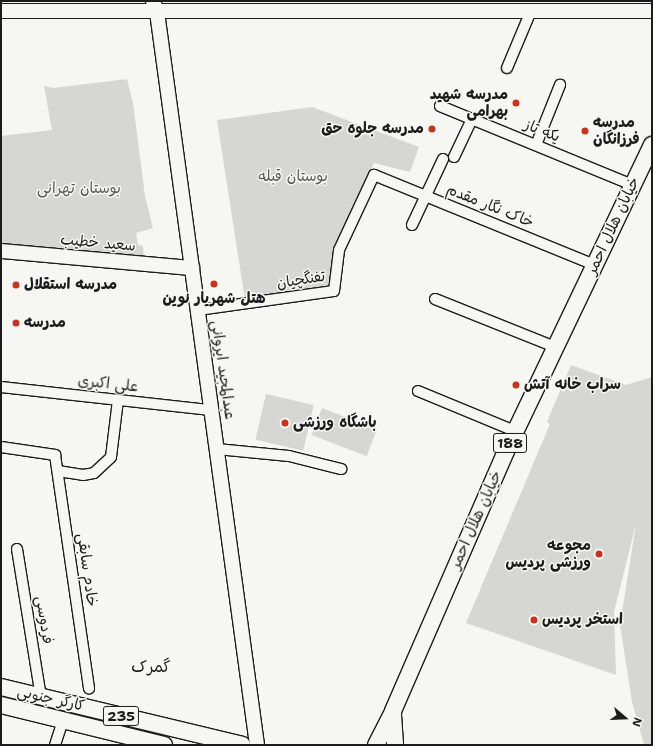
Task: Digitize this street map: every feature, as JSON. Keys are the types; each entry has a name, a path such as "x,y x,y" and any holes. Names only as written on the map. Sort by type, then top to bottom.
{"main road":[{"name":"خیابان هلال احمر","path":"376,745 393,711 515,431 652,145"},
{"name":"کارگر جنوبی","path":"1,687 242,745"},
{"name":"کارگر جنوبی","path":"1,705 63,720 142,742 164,745"},
{"path":"393,711 395,745"}],"street":[{"path":"1,11 155,7 380,6 531,11 652,11"},
{"name":"عبدالمجید ایروانی","path":"155,7 257,745"},
{"path":"507,68 531,11"},
{"path":"536,145 560,85"},
{"name":"یکه تاز","path":"440,106 633,185"},
{"path":"454,157 472,119"},
{"path":"412,225 443,159"},
{"name":"خاک‌ نگار‌ مقدم","path":"374,175 594,266"},
{"name":"تفنگچیان","path":"198,310 334,291 339,250 374,175"},
{"name":"سعید خطیب","path":"1,251 192,268"},
{"path":"435,299 555,347"},
{"name":"علی اکبری","path":"1,387 211,410"},
{"path":"418,391 515,431"},
{"path":"58,471 83,475 94,473 111,456 118,400"},
{"name":"خادم سابقی","path":"1,447 55,455 90,689"},
{"path":"216,449 289,456 341,469"},
{"name":"فردوسی","path":"17,549 41,697"},
{"path":"55,745 63,720"}],"green space":[{"name":"بوستان تهرانی","path":"127,79 133,103 145,196 153,228 136,233 138,245 143,246 144,260 1,246 1,136 52,130 44,86 53,88"},
{"name":"بوستان قبله","path":"312,107 419,147 410,172 374,163 334,249 331,288 245,300 217,120"},
{"path":"571,365 626,385 652,377 652,745 644,745 632,702 620,625 636,524 614,612 616,675 466,623 550,424 547,422"},
{"name":"باشگاه ورزشی","path":"266,394 314,405 303,451 255,440"},
{"path":"322,408 377,429 367,456 312,435"}],"place":[{"name":"مدرسه شهید بهرامی","path":"516,103"},
{"name":"مدرسه جلوه حق","path":"432,129"},
{"name":"مدرسه فرزانگان","path":"585,131"},
{"name":"هتل شهریار نوین","path":"214,284"},
{"name":"مدرسه استقلال","path":"16,285"},
{"name":"مدرسه","path":"16,323"},
{"name":"سراب خانه آتش","path":"516,385"},
{"name":"باشگاه ورزشی","path":"285,423"},
{"name":"مجوعه ورزشی پردیس","path":"599,554"},
{"name":"استخر پردیس","path":"534,620"}],"district":[{"name":"گمرک","path":"151,667"}]}
